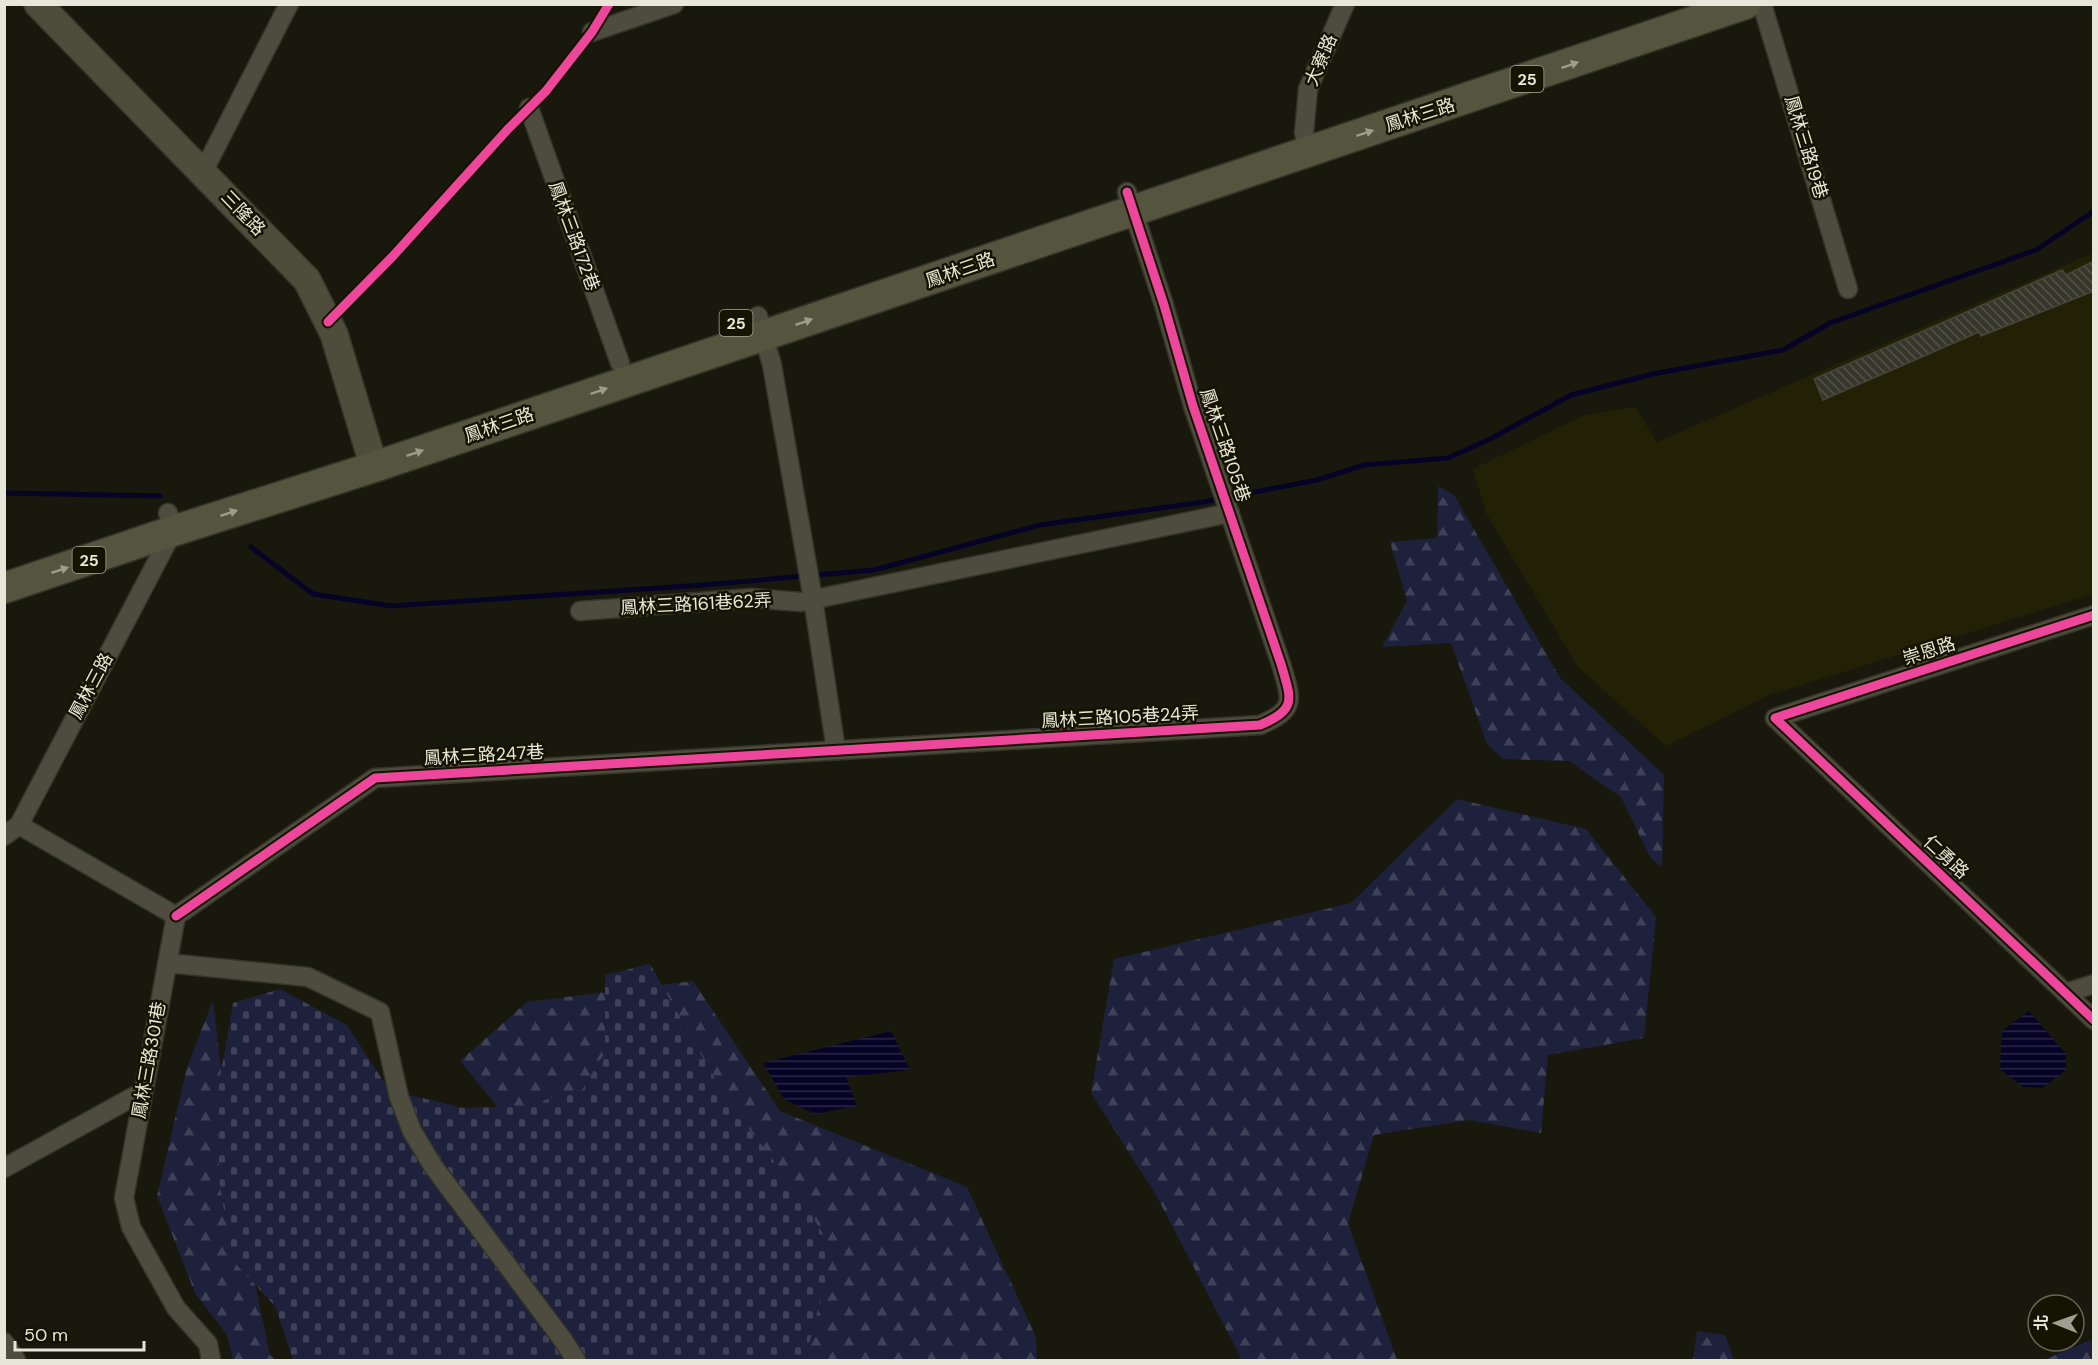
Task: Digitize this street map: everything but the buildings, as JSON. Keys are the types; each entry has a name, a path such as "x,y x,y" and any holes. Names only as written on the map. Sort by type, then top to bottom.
{"main road":[{"name":"鳳林三路","path":"1307,142 1683,4"},
{"name":"鳳林三路","path":"170,522 371,458 1307,142 1745,4"},
{"name":"鳳林三路","path":"371,458 620,363 760,326"},
{"name":"25","path":"4,567 170,522"},
{"name":"25","path":"4,588 170,522"}],"street":[{"name":"三隆路","path":"38,4 307,280 334,334 371,458"},
{"path":"203,172 289,4"},
{"path":"592,32 674,4"},
{"name":"大寮路","path":"1307,142 1308,89 1345,4"},
{"name":"鳳林三路19巷","path":"1762,4 1848,289"},
{"name":"鳳林三路172巷","path":"529,108 620,363"},
{"name":"鳳林三路105巷","path":"1130,202 1164,305 1193,406 1281,664 1289,693 1287,709"},
{"path":"760,326 772,365 836,750"},
{"name":"鳳林三路105巷","path":"812,595 1227,503"},
{"name":"鳳林三路","path":"12,830 170,522"},
{"name":"鳳林三路161巷62弄","path":"580,611 751,598 801,602 812,595"},
{"name":"崇恩路","path":"1775,718 2094,615"},
{"name":"鳳林三路105巷24弄","path":"836,750 1260,725 1278,717 1287,709"},
{"name":"仁勇路","path":"1775,718 2094,1020"},
{"name":"鳳林三路247巷","path":"176,916 375,778 836,750"},
{"path":"12,830 176,916"},
{"name":"鳳林三路301巷","path":"176,916 124,1198 131,1227 176,1308 208,1344 211,1360"},
{"path":"167,963 308,977 380,1012 399,1097 412,1131 433,1166 576,1360"},
{"path":"2065,993 2094,984"},
{"path":"4,1168 142,1092"},
{"path":"4,1342 16,1360"}],"shaded area":[{"path":"2093,253 2093,594 1769,695 1666,746 1578,667 1486,513 1473,469 1582,416 1635,407 1657,442"},
{"path":"2029,1011 2066,1054 2066,1070 2042,1088 2023,1087 2000,1069 2002,1031"},
{"path":"891,1031 910,1070 846,1077 857,1106 815,1114 784,1099 763,1063"}],"green space":[{"path":"1438,486 1454,495 1560,678 1664,775 1662,867 1650,857 1621,797 1569,761 1503,759 1487,744 1451,643 1382,647 1407,601 1390,542 1437,538"},
{"path":"1457,799 1586,829 1656,917 1644,1038 1548,1055 1541,1133 1469,1120 1374,1135 1348,1223 1397,1360 1239,1360 1240,1356 1156,1195 1091,1093 1114,959 1351,903"},
{"path":"650,964 725,1097 801,1197 833,1251 805,1360 293,1360 275,1306 232,1260 219,1179 217,1095 233,1003 280,989 347,1025 389,1090 463,1108 523,1106 582,1090 605,1052 605,975"},
{"path":"693,981 780,1111 967,1187 1036,1337 1037,1360 677,1360 568,1193 460,1061 527,1002"},
{"path":"213,1000 235,1188 270,1355 275,1360 233,1360 227,1335 195,1293 157,1196 187,1067"},
{"path":"1697,1331 1725,1335 1734,1360 1693,1360"},
{"path":"2093,1339 2093,1360 2044,1360 2060,1353 2086,1353 2086,1342"}],"waterway":[{"path":"251,547 313,594 391,606 703,585 874,570 1040,525 1203,502 1317,480 1364,465 1448,458 1490,439 1571,395 1653,374 1783,350 1830,323 2036,250 2094,211"},
{"path":"4,493 160,496"}],"cycle path":[{"path":"328,322 393,256 508,129 546,91 592,32 609,4"},
{"path":"176,916 375,778 1260,725 1281,714 1286,708 1289,694 1281,664 1193,406 1164,305 1127,192"},
{"path":"2094,615 1775,718 2094,1020"}]}
